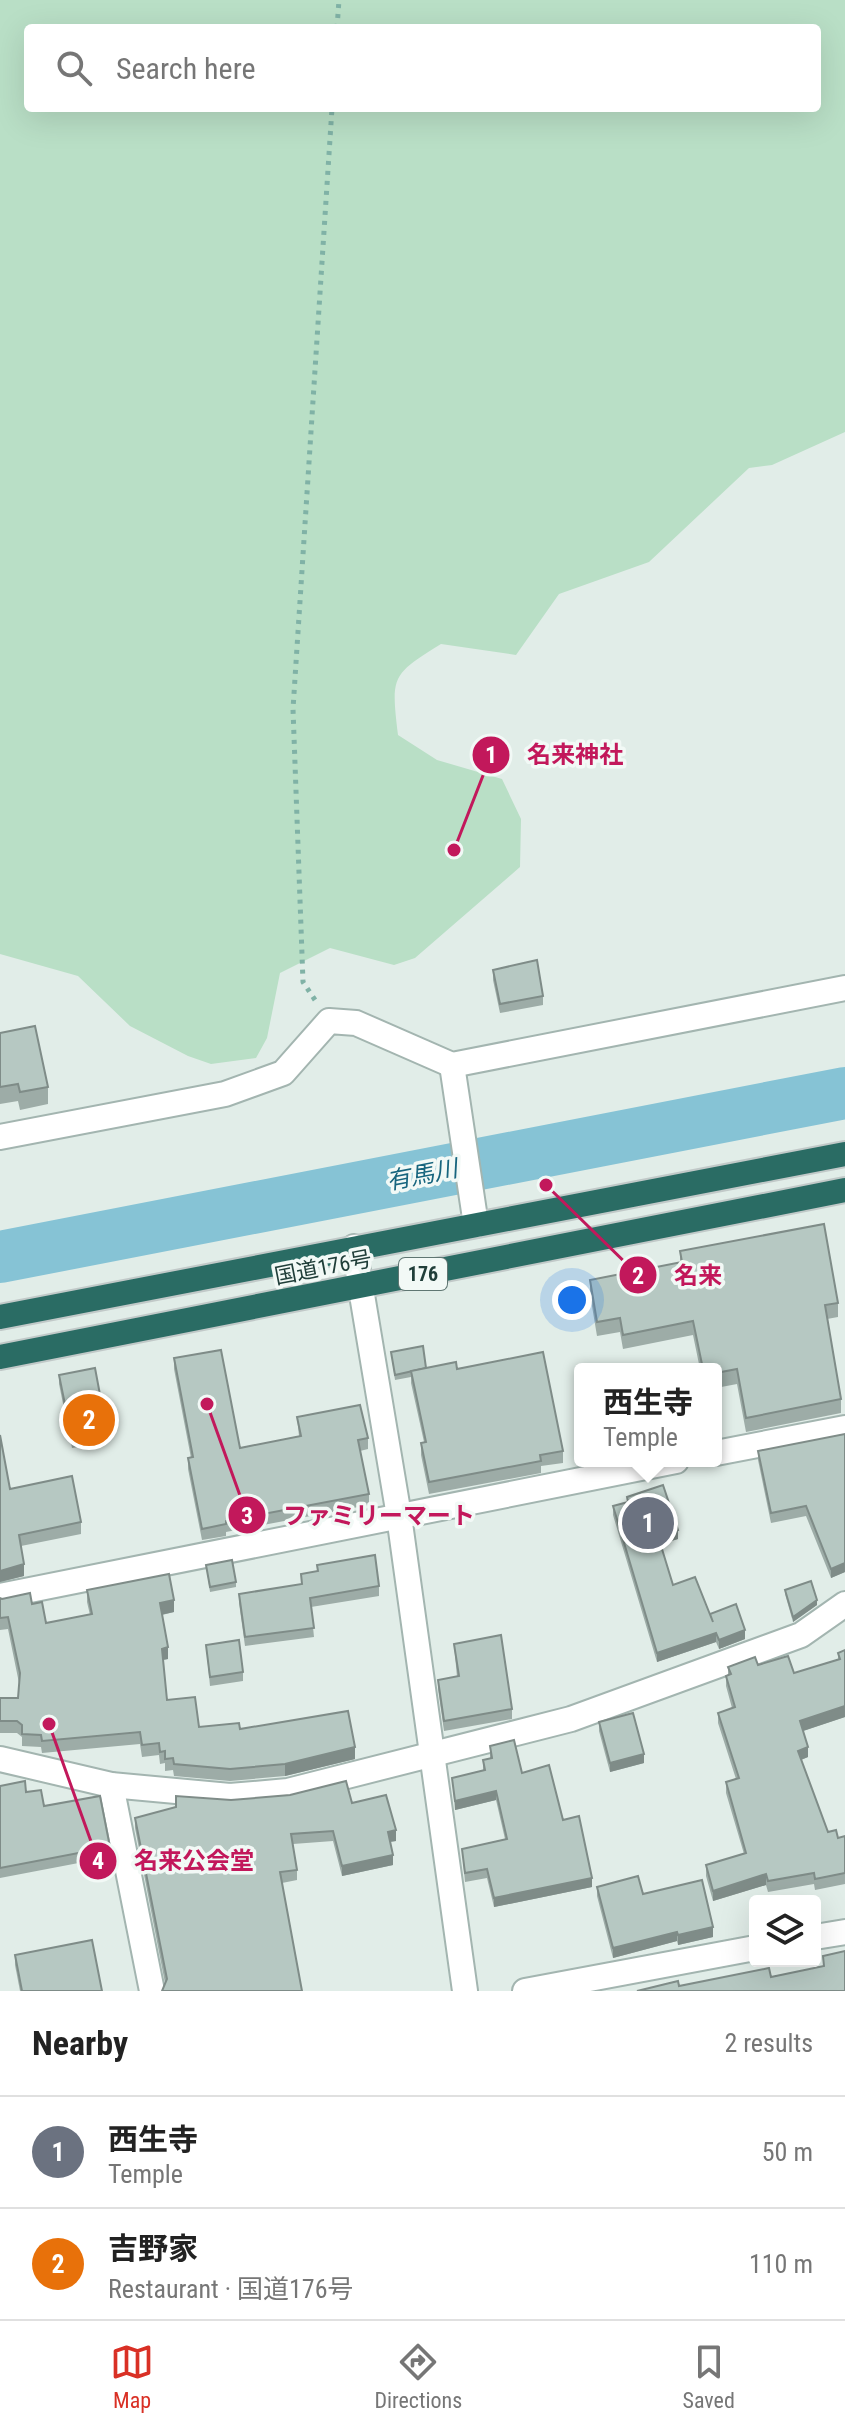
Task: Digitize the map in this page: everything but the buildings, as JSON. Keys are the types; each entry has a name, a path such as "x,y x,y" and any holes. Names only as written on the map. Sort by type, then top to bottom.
{"highway":[{"name":"国道176号","path":"0,1317 845,1154"},
{"name":"国道176号","path":"0,1357 845,1190"}],"street":[{"path":"0,1137 211,1097 268,1079 283,1073 329,1021 356,1023 452,1065 845,988"},
{"path":"452,1065 476,1225"},
{"path":"354,1247 399,1516 465,1991"},
{"path":"722,1452 845,1428"},
{"path":"0,1596 646,1467"},
{"path":"0,1759 111,1785 255,1797 432,1757 571,1719 801,1635 845,1604"},
{"path":"111,1785 152,1991"},
{"path":"821,1936 845,1932"},
{"path":"525,1991 749,1949"}],"path":[{"path":"337,24 339,0"},
{"path":"329,1021 303,982 293,709 332,112"}],"green space":[{"path":"0,0 845,0 845,432 772,465 749,468 649,562 559,594 516,655 441,644 412,663 398,679 395,700 398,735 437,760 502,779 521,819 520,867 415,958 394,965 330,948 280,973 267,1038 256,1058 211,1064 188,1056 130,1026 78,976 0,954"}],"waterway":[{"name":"有馬川","path":"0,1257 845,1093"}],"place":[{"name":"名来神社","path":"454,850"},
{"name":"名来","path":"546,1185"},
{"name":"ファミリーマート","path":"207,1404"},
{"name":"吉野家","path":"89,1420"},
{"name":"西生寺","path":"648,1523"},
{"name":"名来公会堂","path":"49,1724"}]}
